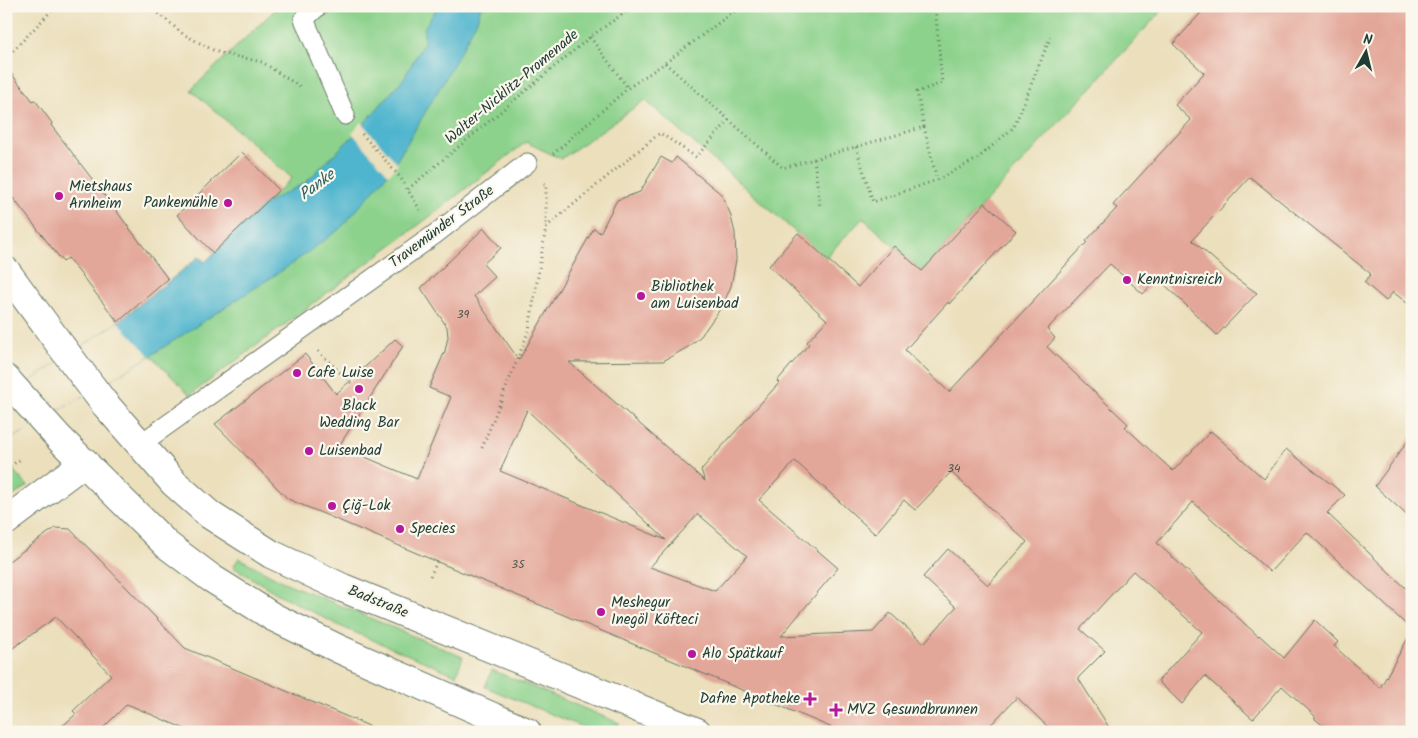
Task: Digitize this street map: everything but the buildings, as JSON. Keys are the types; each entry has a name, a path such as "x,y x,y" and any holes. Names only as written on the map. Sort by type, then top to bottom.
{"main road":[{"name":"Badstraße","path":"6,271 104,403 139,445 174,483 210,515 271,554 343,588 664,725 697,732"},
{"path":"7,380 60,439 167,545 211,578 273,617 338,649 527,732"},
{"path":"6,520 84,462"}],"lane":[{"path":"318,6 304,19 345,115"},
{"name":"Travemünder Straße","path":"139,445 434,235 527,163"}],"path":[{"path":"6,58 56,6"},
{"path":"130,6 157,12 183,34 220,53 262,62"},
{"name":"Walter-Nicklitz-Promenade","path":"345,115 408,188 590,37 634,6"},
{"path":"482,448 529,330 546,227 546,185 527,163 552,155 628,88 741,6"},
{"path":"935,6 942,83 918,92 924,127 937,180"},
{"path":"856,147 873,202 937,180 978,159 1014,127 1052,33"},
{"path":"590,37 628,88"},
{"path":"665,63 783,168 924,127"},
{"path":"546,227 660,133 696,157 730,120"},
{"path":"814,158 820,207"},
{"path":"300,330 351,383"},
{"path":"6,469 22,458"},
{"path":"430,576 437,562"}],"green space":[{"path":"279,6 1166,6 922,271 863,218 825,258 645,100 561,159 526,142 424,221 190,395 118,322 199,257 205,262 292,178 191,90"},
{"path":"6,463 28,486 6,501"},
{"path":"239,558 284,582 463,657 456,675 342,627 278,594 233,567"},
{"path":"492,670 619,723 616,732 595,732 485,687"}],"water":[{"name":"Panke","path":"438,6 481,6 477,20 452,67 397,160 386,176 341,228 286,268 150,356 6,442 6,398 118,322 199,257 205,262 266,203 305,183 354,135 404,78 424,42 424,28"}],"pier":[{"path":"361,122 398,164 389,175 352,133"},
{"path":"118,322 150,356 6,442 6,398"}],"place":[{"name":"Mietshaus Arnheim","path":"59,196"},
{"name":"Pankemühle","path":"228,203"},
{"name":"Kenntnisreich","path":"1127,280"},
{"name":"Bibliothek am Luisenbad","path":"641,296"},
{"name":"Cafe Luise","path":"297,373"},
{"name":"Black Wedding Bar","path":"359,389"},
{"name":"Luisenbad","path":"309,451"},
{"name":"Çiğ-Lok","path":"332,506"},
{"name":"Species","path":"400,529"},
{"name":"Meshegur Inegöl Köfteci","path":"601,612"},
{"name":"Alo Spätkauf","path":"692,654"},
{"name":"Dafne Apotheke","path":"810,699"},
{"name":"MVZ Gesundbrunnen","path":"836,710"}]}
